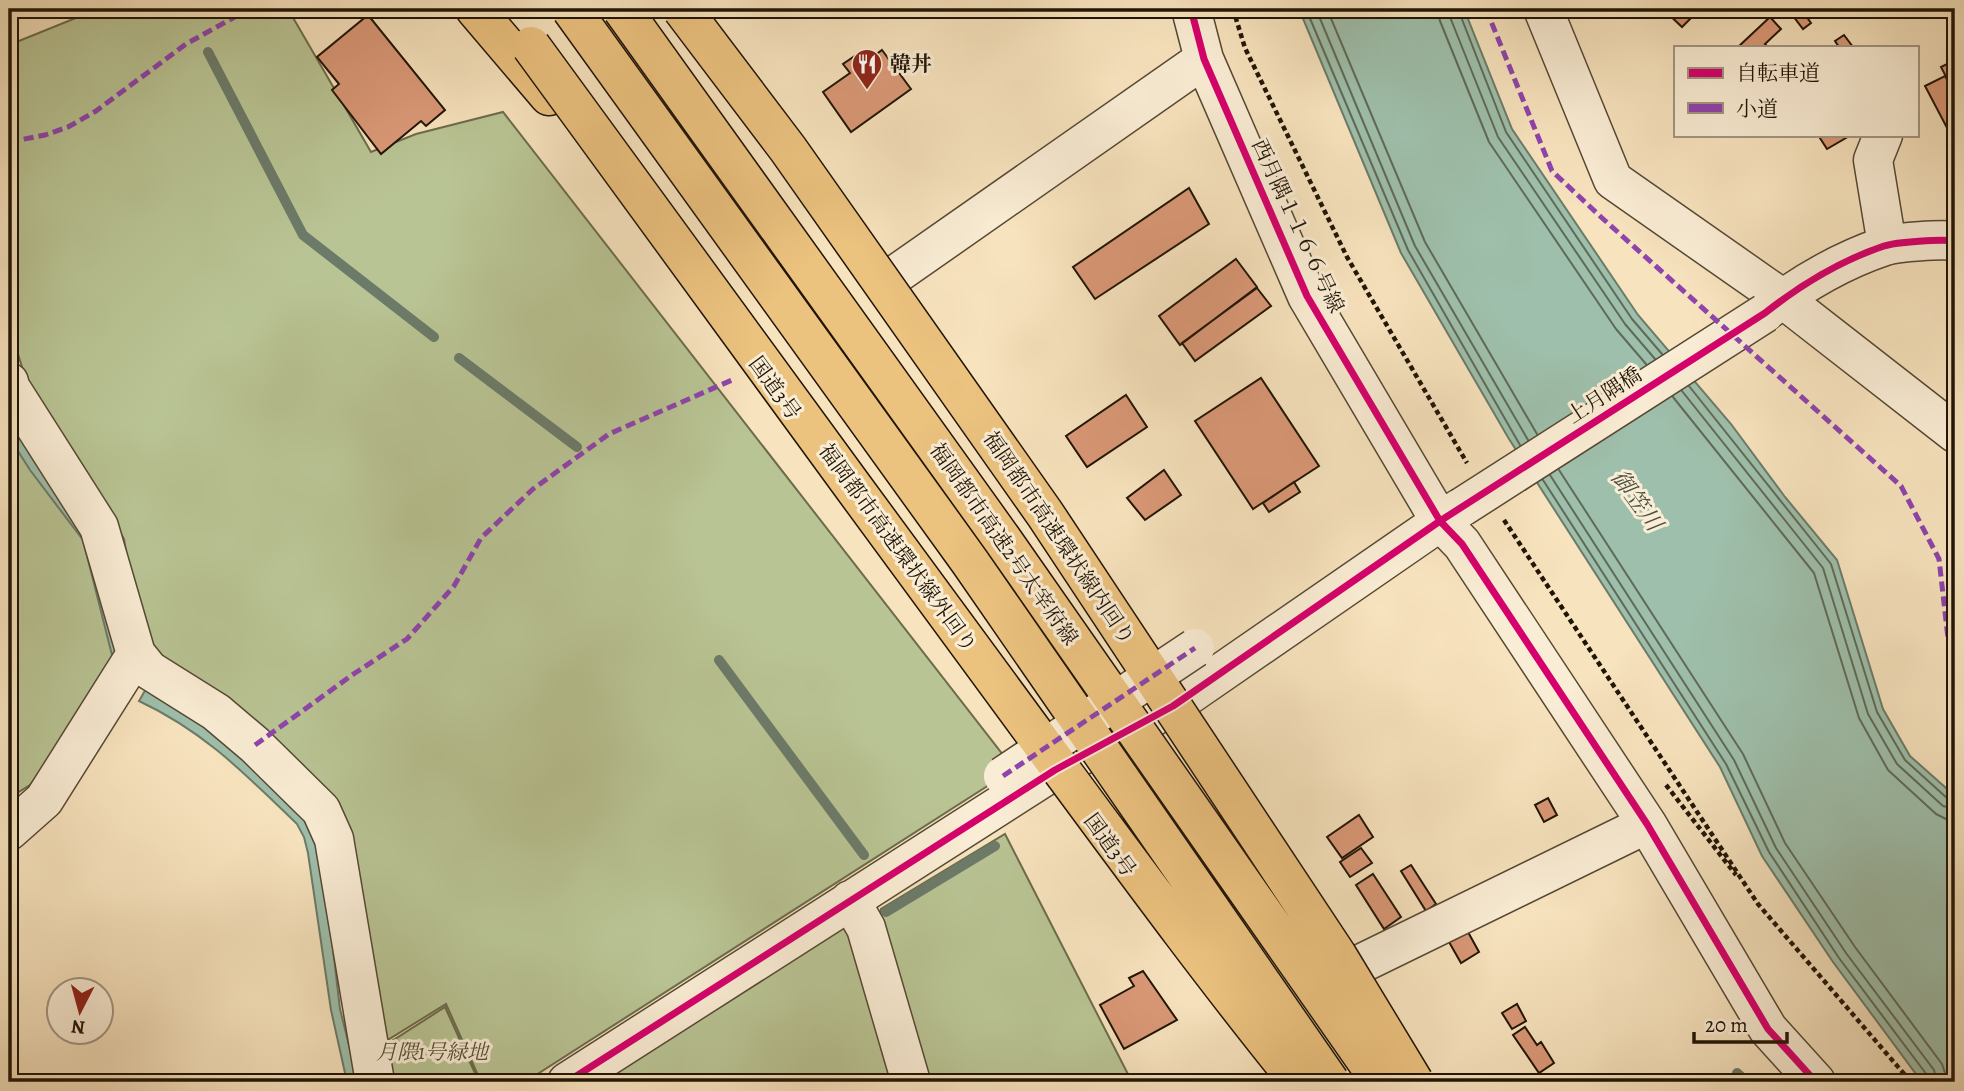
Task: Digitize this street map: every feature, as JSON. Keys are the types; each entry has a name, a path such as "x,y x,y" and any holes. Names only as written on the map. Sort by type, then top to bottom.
{"highway":[{"name":"国道3号","path":"475,9 653,222 1285,1082"},
{"name":"福岡都市高速環状線外回り","path":"505,9 764,361 934,599 1230,997 1299,1082"},
{"name":"福岡都市高速2号太宰府線","path":"571,9 970,562 1330,1082"},
{"name":"福岡都市高速2号太宰府線","path":"622,9 1002,539 1381,1082"},
{"name":"福岡都市高速環状線内回り","path":"682,9 788,149 1045,514 1337,956 1415,1082"},
{"path":"694,9 888,280 1173,706 1415,1082"}],"street":[{"name":"西月隅１１６６号線","path":"1191,9 1204,59 1307,296 1451,514 1462,544 1647,824 1768,1029 1816,1082"},
{"path":"1543,9 1613,180 1774,306 1955,433"},
{"path":"888,280 1204,59"},
{"path":"1883,136 1873,160 1887,245 1955,241"},
{"name":"上月隅橋","path":"567,1082 1055,770 1173,706 1451,514 1774,306 1839,266 1887,245"},
{"path":"9,382 99,527 136,654 149,670 216,712 255,745 321,810 334,839 375,1082"},
{"path":"1003,776 1195,648"},
{"path":"9,831 44,800 136,654"},
{"path":"1346,971 1647,824"},
{"path":"850,900 866,928 911,1082"}],"path":[{"path":"1233,9 1245,48 1346,257 1469,466"},
{"path":"1499,512 1758,904 1912,1082"}],"green space":[{"path":"98,9 288,9 371,152 416,134 503,112 1014,769 525,1082 481,1082 446,1004 373,1049 347,832 149,644 134,602 124,539 99,494 30,392 9,326 9,45"},
{"path":"9,396 96,530 128,655 30,785 9,798"},
{"path":"1005,834 1132,1082 924,1082 878,921 881,909"},
{"path":"840,927 854,935 897,1082 595,1082"},
{"name":"月隈1号緑地","path":"445,1007 479,1082 388,1082 378,1050"}],"water":[{"name":"御笠川","path":"1299,9 1464,9 1512,129 1638,315 1731,424 1785,497 1837,560 1883,709 1910,756 1955,796 1955,1082 1924,1082 1916,1074 1833,962 1762,856 1720,767 1509,439 1401,253"},
{"path":"9,410 95,536 122,655 112,655 83,540 30,470 9,437"},
{"path":"147,687 208,722 308,817 321,846 340,1009 358,1082 347,1082 331,1010 304,837 297,824 223,755 184,726 139,701"}],"building":[{"path":"1663,9 1700,9 1682,27"},
{"path":"1801,9 1811,23 1803,29 1790,12"},
{"path":"368,15 445,110 426,126 421,121 381,154 332,90 339,84 317,57"},
{"path":"1770,17 1781,29 1765,44 1767,46 1739,46"},
{"path":"1844,35 1852,46 1838,46 1835,41"},
{"name":"韓丼","path":"882,50 911,89 851,132 823,92 850,73 843,64 859,53 866,62"},
{"path":"1955,60 1955,94 1941,67"},
{"path":"1945,76 1955,94 1955,143 1925,86"},
{"path":"1819,136 1849,136 1827,149"},
{"path":"1189,188 1209,224 1095,299 1073,267"},
{"path":"1236,259 1257,287 1180,345 1159,316"},
{"path":"1257,288 1271,306 1195,361 1182,343"},
{"path":"1261,378 1319,466 1253,509 1195,421"},
{"path":"1126,395 1147,427 1087,467 1066,436"},
{"path":"1164,470 1181,495 1145,520 1127,498"},
{"path":"1294,482 1300,492 1269,512 1263,503"},
{"path":"1548,798 1557,815 1544,822 1535,805"},
{"path":"1359,815 1373,837 1342,858 1327,837"},
{"path":"1361,848 1372,863 1350,877 1340,862"},
{"path":"1411,865 1436,904 1426,911 1401,871"},
{"path":"1373,874 1401,917 1384,929 1356,885"},
{"path":"1468,932 1479,952 1461,963 1449,942"},
{"path":"1143,971 1177,1020 1124,1049 1100,1005 1134,986 1129,978"},
{"path":"1517,1004 1526,1021 1512,1029 1502,1013"},
{"path":"1525,1027 1537,1045 1541,1042 1554,1063 1539,1073 1513,1035"}],"waterway":[{"path":"208,52 303,235 434,337"},
{"path":"459,358 577,447"},
{"path":"719,660 864,855"},
{"path":"886,912 995,846"},
{"path":"1737,1073 1747,1082"}],"marked path":[{"path":"9,142 68,127 96,111 186,44 249,9"},
{"path":"1486,9 1552,171 1901,486 1939,559 1955,700"},
{"path":"255,745 407,639 454,586 481,538 533,489 609,434 732,380"},
{"path":"1003,776 1195,648"}],"cycle path":[{"path":"1191,9 1204,59 1307,296 1440,521 1462,544 1647,824 1768,1029 1816,1082"},
{"path":"567,1082 1055,770 1173,706 1440,521 1765,313 1792,293 1837,266 1884,246 1919,241 1955,241"}],"place":[{"name":"韓丼","path":"867,91"}]}
